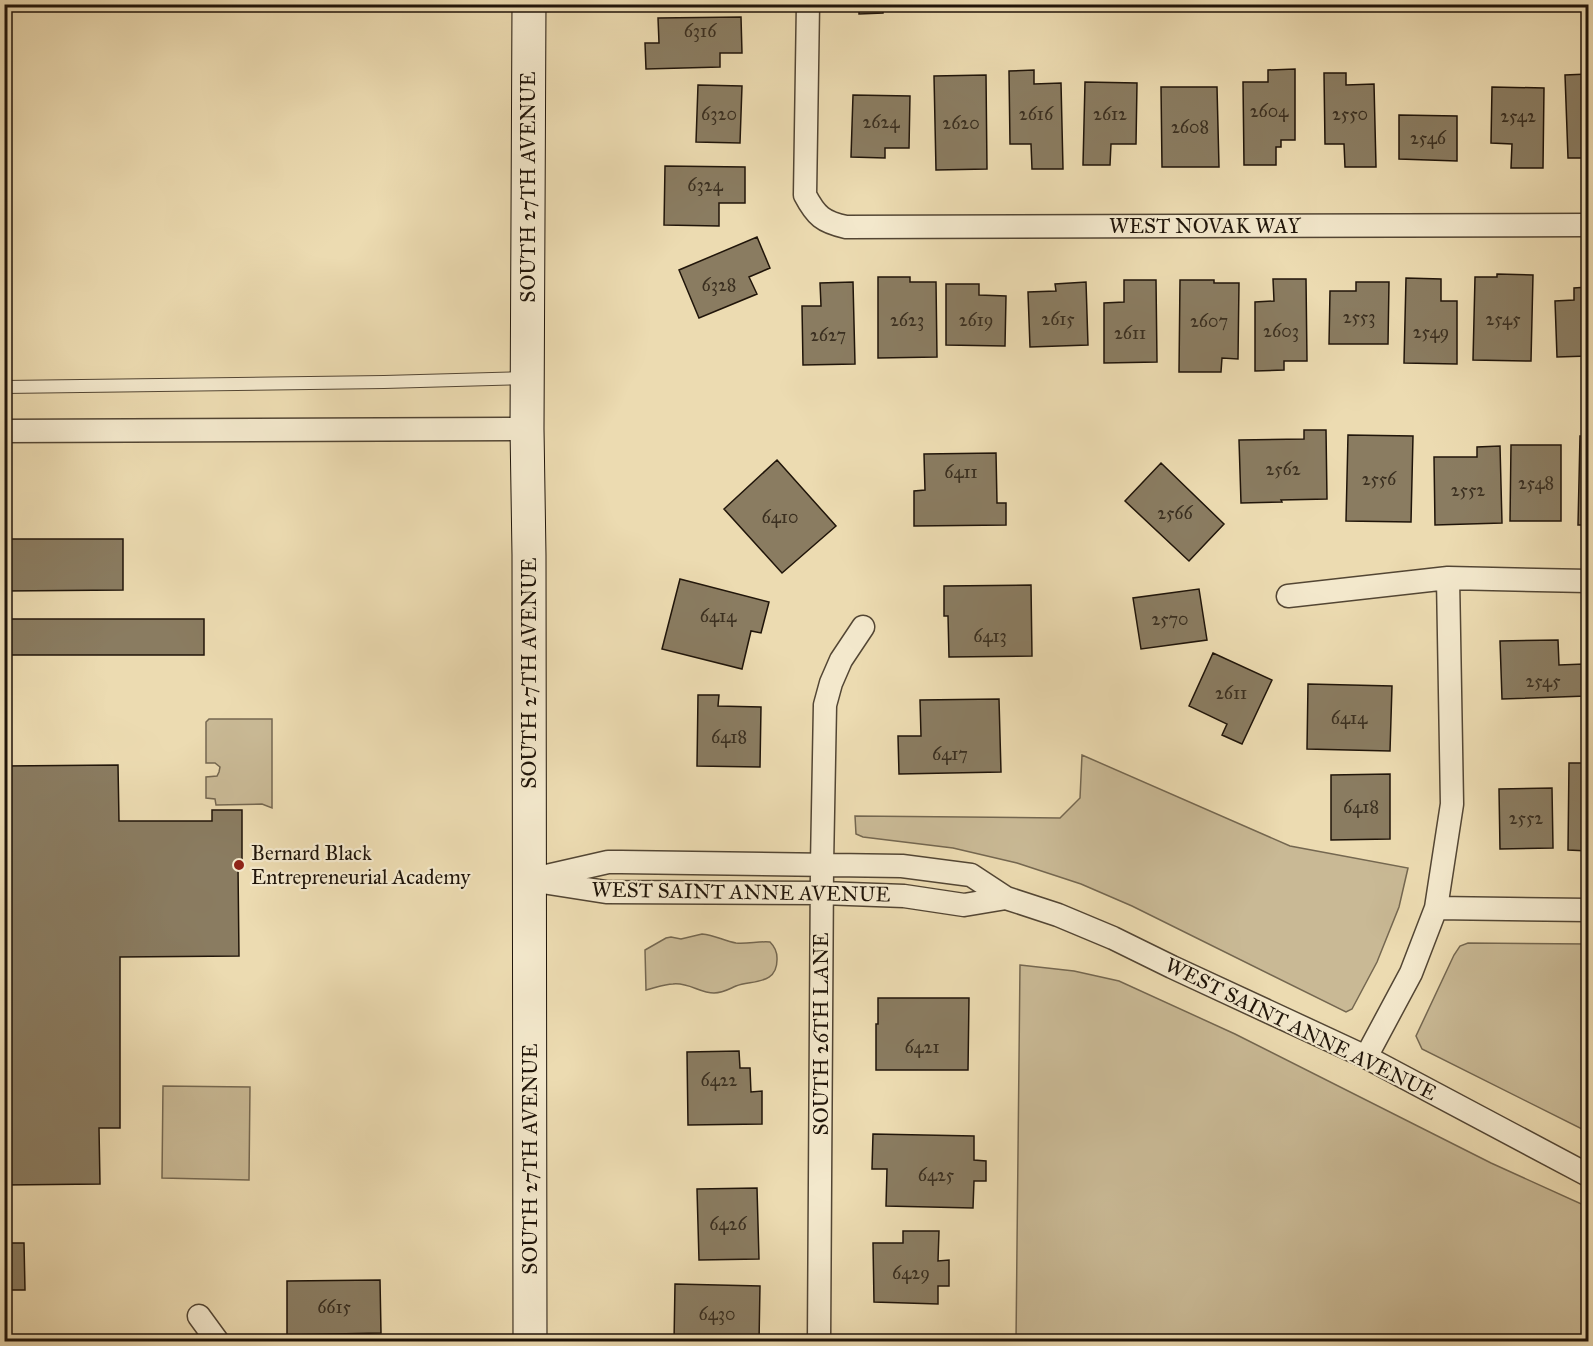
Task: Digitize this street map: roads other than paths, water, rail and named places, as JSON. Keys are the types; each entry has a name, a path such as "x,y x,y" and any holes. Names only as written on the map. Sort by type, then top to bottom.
{"main road":[{"name":"SOUTH 27TH AVENUE","path":"529,4 527,429 530,1341"}],"street":[{"name":"WEST NOVAK WAY","path":"807,4 805,195 812,208 823,220 846,227 1588,225"},
{"path":"4,431 527,429"},
{"path":"1288,596 1448,578 1588,581"},
{"path":"1366,1057 1411,973 1436,908 1452,804 1448,578"},
{"name":"SOUTH 26TH LANE","path":"819,1341 825,705 841,660 863,627"},
{"name":"WEST SAINT ANNE AVENUE","path":"529,880 608,862 902,866 971,875 1006,898 1058,915 1113,938 1366,1057 1588,1174"},
{"name":"WEST SAINT ANNE AVENUE","path":"529,880 606,892 822,893 903,896 964,905 1006,898"},
{"path":"1436,908 1588,910"},
{"path":"199,1316 218,1341"}],"lane":[{"path":"4,387 527,378"}],"place":[{"name":"Bernard Black Entrepreneurial Academy","path":"239,865"}]}
